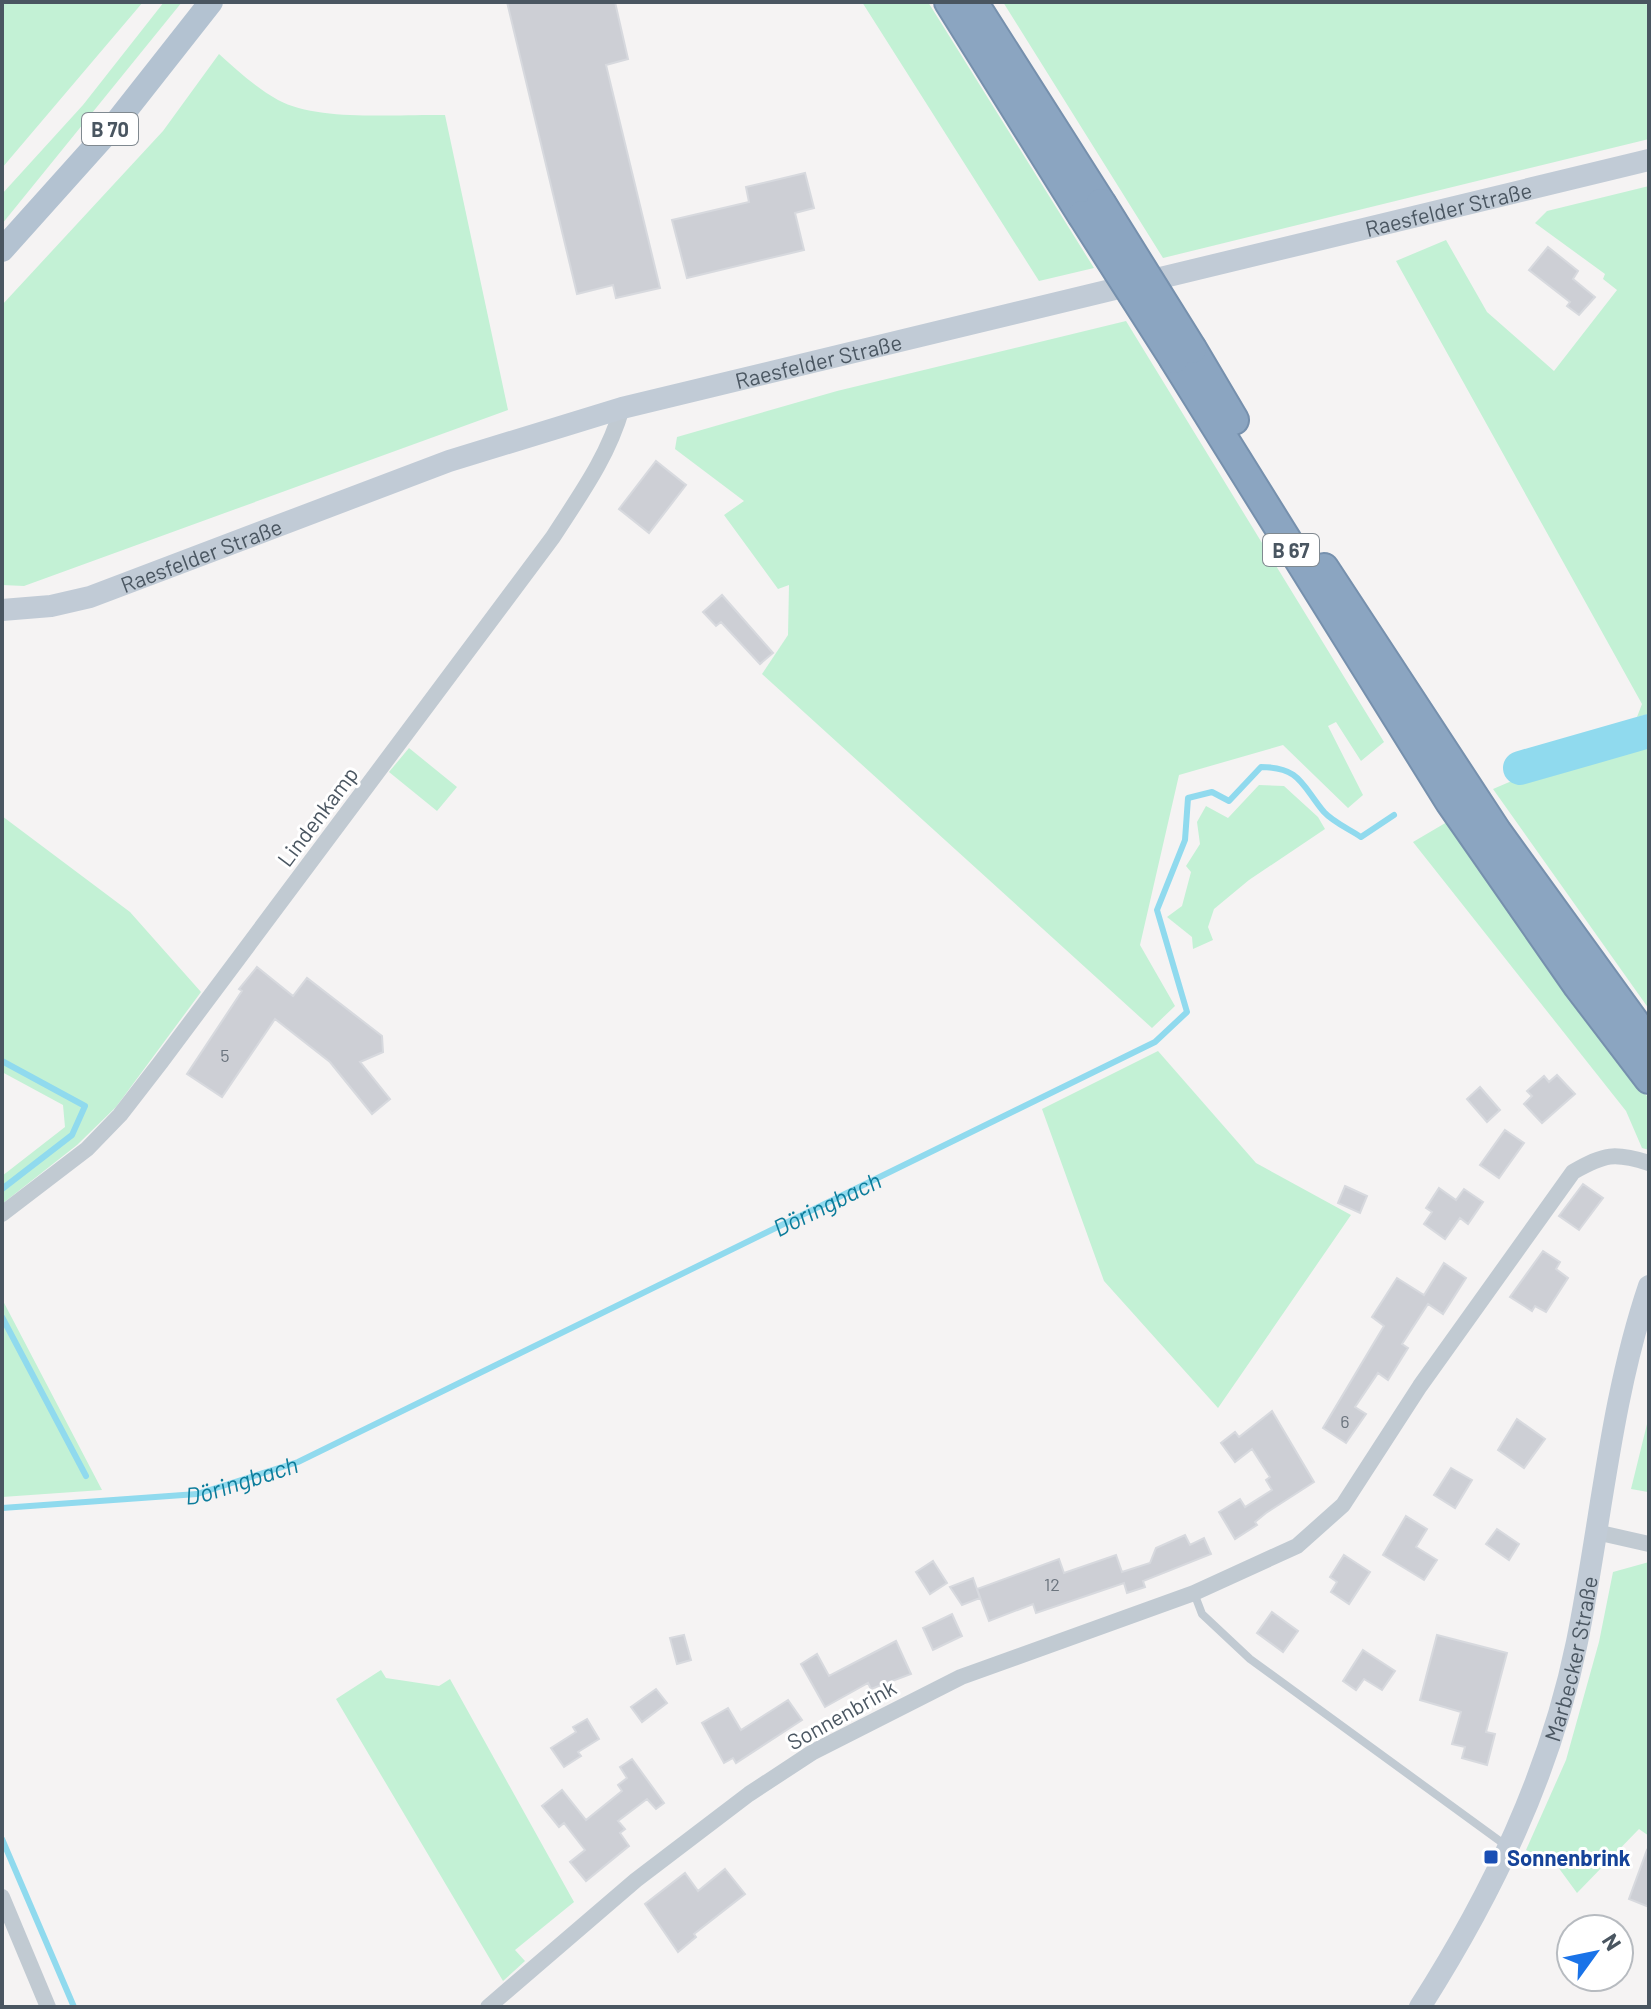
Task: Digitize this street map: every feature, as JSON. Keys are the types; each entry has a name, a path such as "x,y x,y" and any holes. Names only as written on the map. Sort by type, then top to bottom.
{"highway":[{"name":"B 67","path":"949,2 1092,209 1183,354 1450,802 1570,974 1649,1079"},
{"name":"B 67","path":"973,2 1008,52 1092,209"},
{"path":"981,2 1008,52"},
{"name":"B 67","path":"1183,354 1423,722 1542,897 1649,1042"}],"main road":[{"name":"B 70","path":"2,250 115,124 211,2"},
{"name":"Raesfelder Straße","path":"2,610 51,606 90,597 449,461 622,408 1649,160"},
{"name":"Marbecker Straße","path":"1420,2007 1461,1942 1509,1847 1545,1760 1562,1703 1618,1403 1649,1286"}],"street":[{"name":"Lindenkamp","path":"2,1214 87,1149 120,1115 161,1062 553,537 603,461 613,441 622,408"},
{"name":"Sonnenbrink","path":"488,2007 636,1880 749,1794 813,1752 961,1677 1194,1593 1297,1546 1343,1505 1420,1386 1573,1172 1603,1155 1626,1155 1649,1163"},
{"path":"1596,1532 1649,1544"},
{"path":"2,1897 48,2007"}],"lane":[{"path":"1194,1593 1202,1614 1250,1659 1509,1847"}],"green space":[{"path":"2,2 143,2 2,168"},
{"path":"164,2 182,2 2,224 2,194 83,105"},
{"path":"862,2 928,2 1094,268 1039,281"},
{"path":"1003,2 1637,2 1649,5 1649,139 1163,258"},
{"path":"219,54 262,90 295,107 336,114 445,115 508,410 24,586 2,585 2,305 163,131"},
{"path":"1649,186 1649,714 1637,717 1642,704 1396,261 1446,240 1487,312 1554,371 1617,290 1603,279 1605,274 1535,223 1547,211"},
{"path":"1126,321 1384,742 1361,761 1336,722 1328,726 1363,795 1348,808 1283,745 1179,775 1140,945 1175,1006 1152,1028 762,674 788,635 789,585 778,589 724,515 744,501 675,449 677,437 837,391"},
{"path":"1649,746 1649,1009 1493,789 1521,777 1539,779"},
{"path":"409,748 457,787 437,811 389,772"},
{"path":"1259,785 1284,786 1318,817 1325,829 1249,880 1214,909 1208,927 1213,940 1193,949 1192,937 1167,917 1182,906 1191,872 1186,866 1200,844 1197,822 1206,806 1228,818"},
{"path":"2,816 130,912 201,992 116,1107 77,1145 2,1204 2,1176 65,1127 63,1105 2,1072"},
{"path":"1447,822 1474,864 1649,1099 1649,1150 1642,1148 1626,1111 1413,842"},
{"path":"1158,1051 1256,1163 1351,1215 1218,1408 1104,1281 1042,1109"},
{"path":"2,1299 102,1490 2,1497"},
{"path":"1649,1416 1649,1492 1648,1492 1631,1489"},
{"path":"1649,1562 1649,1836 1639,1829 1577,1893 1558,1867 1526,1850 1566,1760 1599,1642 1613,1572"},
{"path":"381,1670 386,1678 439,1686 450,1679 574,1902 515,1950 525,1961 503,1981 336,1699"}],"building":[{"path":"507,2 615,2 628,59 606,65 660,288 616,298 613,285 577,294"},
{"path":"805,173 814,208 795,213 804,250 687,278 672,220 749,202 746,187"},
{"path":"1548,247 1578,271 1573,279 1595,297 1579,315 1567,306 1570,302 1529,270"},
{"path":"656,461 686,485 649,533 619,509"},
{"path":"722,595 773,653 760,664 721,622 716,626 703,612"},
{"path":"257,967 293,996 307,978 382,1036 383,1052 360,1062 390,1099 372,1114 330,1062 275,1019 222,1097 187,1074 242,991 239,989"},
{"path":"1557,1075 1575,1094 1542,1123 1524,1104 1532,1096 1527,1091 1544,1076 1549,1082"},
{"path":"1480,1087 1500,1110 1487,1122 1467,1099"},
{"path":"1505,1130 1524,1143 1499,1178 1480,1165"},
{"path":"1583,1184 1603,1198 1579,1230 1559,1216"},
{"path":"1345,1186 1367,1196 1360,1213 1338,1203"},
{"path":"1439,1188 1456,1200 1464,1189 1483,1202 1468,1224 1460,1218 1445,1239 1424,1224 1432,1212 1426,1208"},
{"path":"1543,1251 1560,1262 1556,1269 1568,1278 1546,1312 1535,1306 1532,1311 1510,1297"},
{"path":"1444,1263 1466,1278 1443,1314 1428,1304 1402,1344 1408,1348 1388,1380 1378,1373 1355,1407 1366,1414 1346,1443 1323,1428 1384,1326 1372,1317 1397,1278 1424,1295"},
{"path":"1272,1411 1314,1482 1266,1513 1255,1522 1257,1525 1235,1539 1219,1512 1240,1499 1245,1507 1272,1490 1266,1480 1270,1477 1252,1449 1235,1462 1221,1443 1235,1432 1239,1437"},
{"path":"1517,1419 1545,1439 1524,1468 1498,1450"},
{"path":"1451,1468 1472,1480 1455,1508 1434,1495"},
{"path":"1406,1516 1427,1529 1416,1547 1437,1560 1424,1580 1383,1555"},
{"path":"1497,1529 1519,1544 1509,1560 1486,1544"},
{"path":"1185,1535 1190,1545 1204,1538 1211,1554 1143,1581 1145,1587 1127,1593 1124,1583 1036,1613 1033,1604 989,1621 977,1589 1059,1559 1064,1573 1116,1555 1122,1572 1150,1563 1156,1548"},
{"path":"1344,1555 1370,1572 1349,1604 1331,1592 1337,1582 1330,1577"},
{"path":"933,1561 947,1583 930,1594 916,1572"},
{"path":"973,1578 980,1598 962,1605 950,1587"},
{"path":"1272,1612 1298,1631 1283,1652 1257,1633"},
{"path":"952,1614 962,1636 933,1650 923,1628"},
{"path":"684,1635 691,1660 677,1664 670,1638"},
{"path":"1437,1635 1507,1653 1486,1732 1495,1734 1487,1765 1462,1758 1465,1747 1452,1744 1461,1712 1420,1700"},
{"path":"896,1641 911,1674 871,1689 868,1683 825,1707 801,1664 817,1654 829,1676"},
{"path":"1363,1650 1395,1671 1382,1690 1364,1679 1356,1690 1343,1681"},
{"path":"656,1689 667,1703 642,1722 631,1707"},
{"path":"788,1700 802,1720 736,1763 733,1758 724,1763 702,1723 728,1708 741,1730"},
{"path":"587,1719 599,1739 578,1752 581,1756 564,1767 551,1748 576,1732 573,1727"},
{"path":"632,1759 664,1803 656,1809 647,1799 618,1821 625,1829 620,1833 629,1846 586,1881 570,1862 585,1850 564,1823 559,1827 542,1806 562,1790 586,1820 622,1791 618,1785 627,1778 620,1767"},
{"path":"1649,1851 1649,1907 1629,1899"},
{"path":"725,1869 745,1894 694,1934 696,1937 678,1952 645,1904 685,1873 698,1891"}],"waterway":[{"name":"Döringbach","path":"1520,768 1649,731"},
{"name":"Döringbach","path":"2,1508 197,1494 298,1462 1155,1042 1187,1012 1157,910 1185,840 1188,798 1212,792 1229,801 1261,767 1274,768 1293,774 1328,816 1361,837 1394,815"},
{"path":"2,1061 85,1106 72,1135 2,1189"},
{"path":"2,1317 86,1476"},
{"path":"2,1839 74,2007"}],"place":[{"name":"Sonnenbrink","path":"1491,1857"}]}
